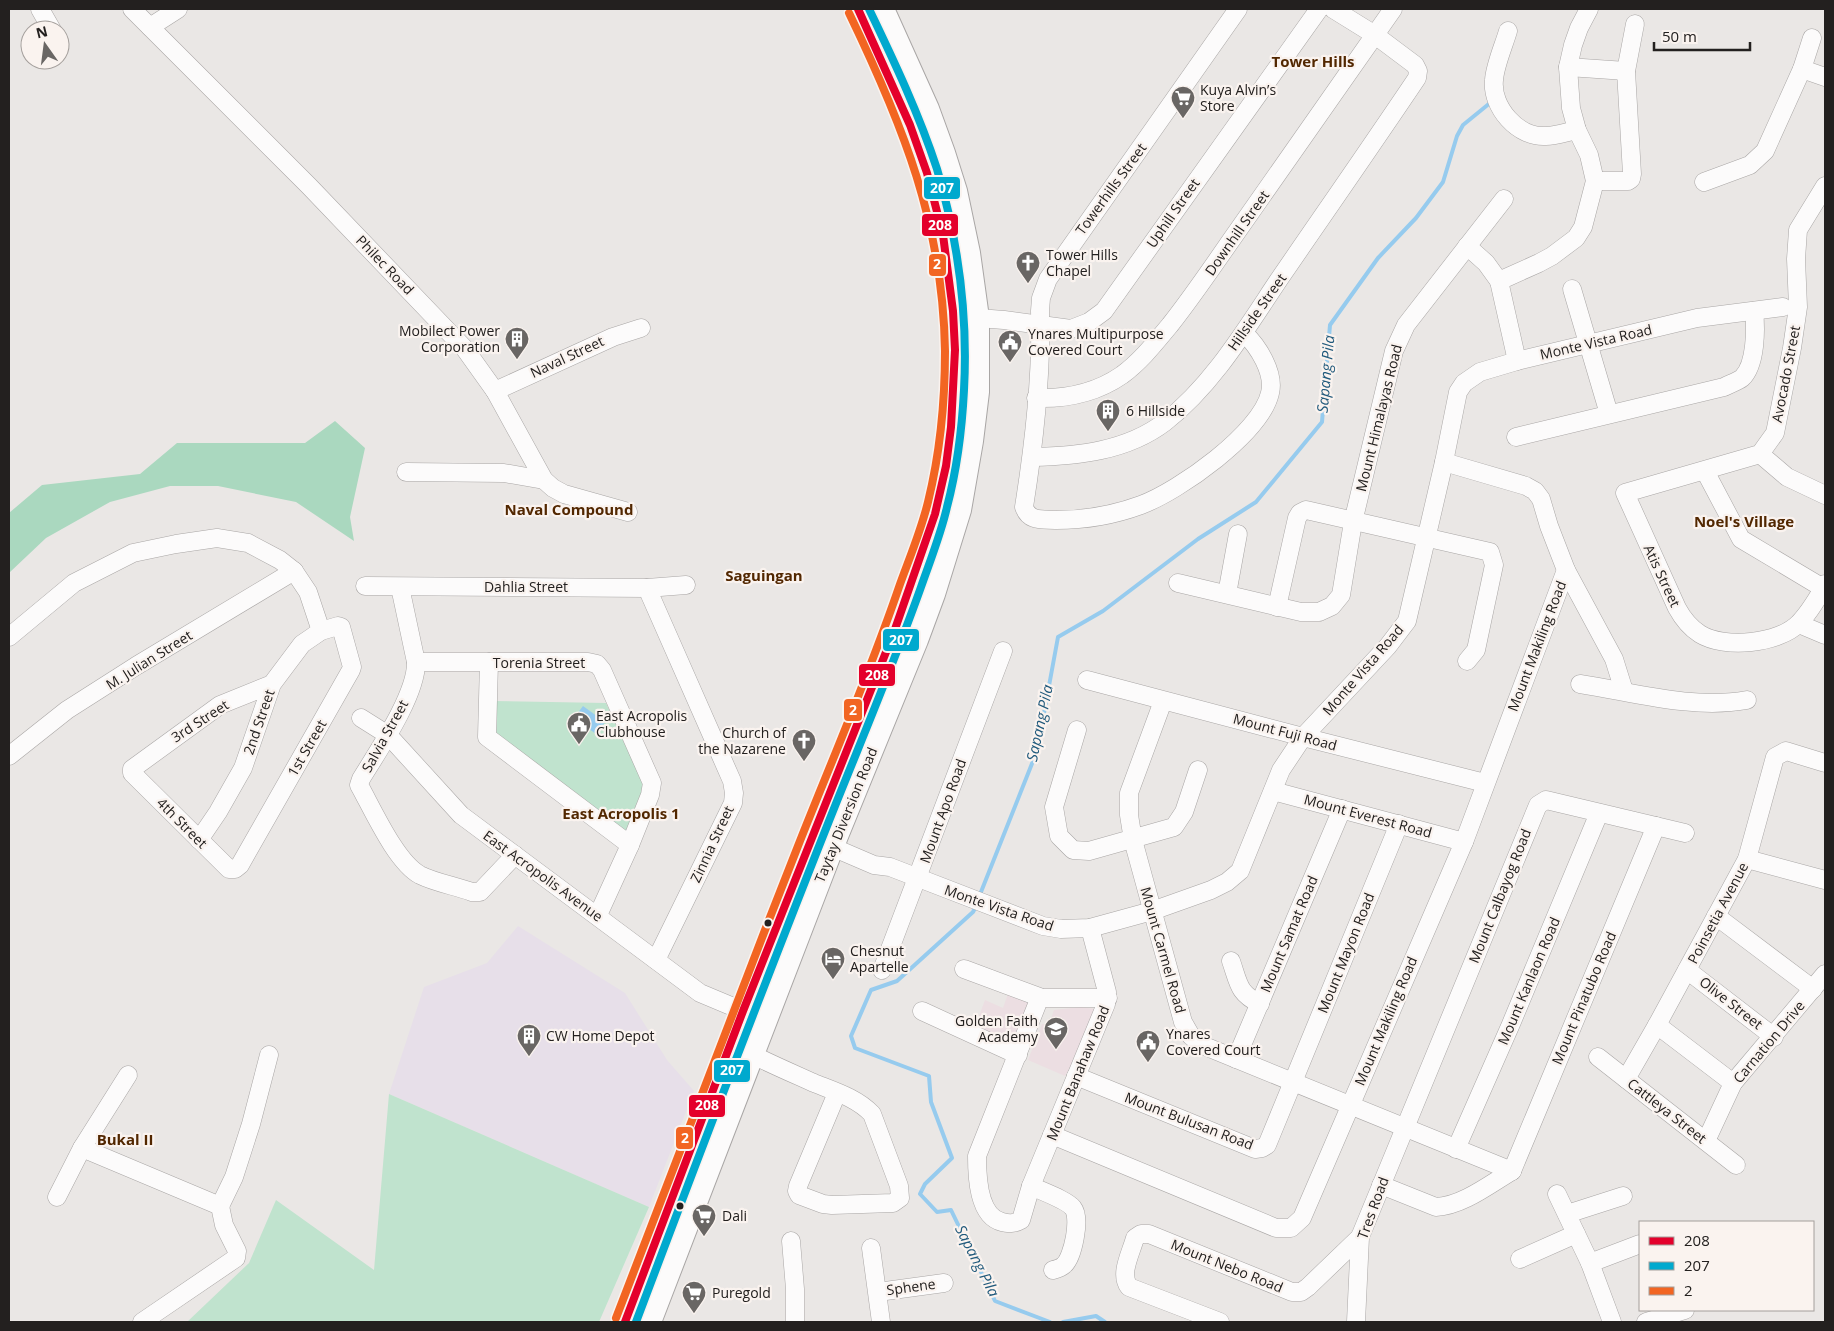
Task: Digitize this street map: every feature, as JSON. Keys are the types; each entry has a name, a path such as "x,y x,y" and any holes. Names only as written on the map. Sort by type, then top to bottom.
{"main road":[{"name":"Taytay Diversion Road","path":"628,1317 743,1012 894,632 938,504 950,437 955,384 954,318 944,243 934,197 905,112 858,9"},
{"name":"Taytay Diversion Road","path":"656,1320 663,1284 834,841 927,613 960,510 972,441 978,392 978,318 969,253 956,191 928,109 883,9"},
{"path":"954,318 978,318"}],"street":[{"path":"40,9 46,20"},
{"name":"Philec Road","path":"132,9 309,186 466,349 495,391 544,480 564,494 628,512"},
{"path":"150,27 178,9"},
{"name":"Towerhills Street","path":"1238,9 1048,279 1041,298 1032,457 1024,507 1027,514 1032,518 1068,520 1102,516 1123,511 1160,497 1191,478 1220,455 1246,432 1265,410 1271,391 1270,375 1262,357 1251,339 1244,332"},
{"name":"Uphill Street","path":"978,318 1071,328 1089,322 1104,311 1319,9"},
{"path":"1333,9 1375,35"},
{"name":"Downhill Street","path":"1036,398 1059,399 1096,389 1123,374 1146,353 1205,279 1394,9"},
{"path":"1499,281 1539,263 1576,238 1583,227 1595,181 1589,156 1577,130 1570,102 1568,67 1578,28 1589,9"},
{"path":"1595,181 1628,181 1631,179 1626,71 1635,24"},
{"path":"1508,31 1493,80 1497,100 1502,111 1512,123 1528,134 1546,136 1577,130"},
{"name":"Hillside Street","path":"1032,457 1061,456 1106,450 1138,437 1164,422 1188,401 1244,332 1417,78 1418,71 1415,65 1375,35"},
{"path":"1704,182 1750,165 1766,151 1802,69 1812,38"},
{"path":"1568,67 1626,71"},
{"path":"1802,69 1825,77"},
{"name":"Avocado Street","path":"1760,454 1775,433 1792,348 1798,307 1796,259 1798,230 1825,186"},
{"name":"Mount Himalayas Road","path":"1178,583 1300,612 1320,612 1332,606 1341,595 1353,522 1394,351 1399,338 1406,325 1504,199"},
{"path":"1467,246 1486,263 1499,281 1518,361"},
{"path":"1572,289 1609,414"},
{"name":"Monte Vista Road","path":"834,841 874,865 890,867 1043,926 1060,929 1090,928 1152,911 1211,890 1227,882 1240,871 1272,791 1282,770 1303,738 1388,646 1407,621 1444,462 1458,392 1464,383 1480,372 1518,361 1697,318 1783,307"},
{"path":"1516,437 1724,387 1742,378 1750,363 1756,332 1754,311"},
{"name":"Naval Street","path":"495,391 613,337 642,328"},
{"path":"1825,495 1787,477 1760,454 1705,471 1741,539 1824,586 1799,624 1825,635"},
{"path":"1444,462 1526,486 1536,491 1541,499 1566,570 1614,659 1624,690"},
{"name":"Atis Street","path":"1705,471 1624,493 1677,608 1686,623 1701,634 1719,642 1752,642 1782,634 1799,624"},
{"path":"406,472 504,473 544,480"},
{"path":"1278,607 1296,518 1306,510 1490,552 1494,564 1476,650 1467,661"},
{"path":"1227,594 1238,534"},
{"path":"9,637 74,583 133,554 217,538 248,543 280,560 294,572 310,598 321,631"},
{"name":"Mount Makiling Road","path":"1052,1135 1276,1228 1291,1228 1302,1218 1464,842 1566,570"},
{"name":"M. Julian Street","path":"9,756 68,710 136,666 294,572"},
{"name":"Dahlia Street","path":"365,586 647,588 686,585"},
{"name":"Salvia Street","path":"400,587 416,662 414,683 388,735 359,785 395,849 403,860 419,874 472,892 480,892 515,855"},
{"name":"Zinnia Street","path":"647,588 732,782 734,793 733,803 656,960"},
{"name":"2nd Street","path":"199,840 218,812 243,768 272,684 302,644 321,631 338,626 341,627"},
{"name":"1st Street","path":"240,865 351,670 351,662 341,627"},
{"name":"Mount Apo Road","path":"882,970 1003,651"},
{"name":"Torenia Street","path":"416,662 588,662 596,664 602,670 652,783 650,795 630,845 598,916"},
{"path":"489,662 486,737 630,845"},
{"name":"Mount Fuji Road","path":"1086,680 1303,738 1485,783"},
{"name":"3rd Street","path":"134,766 220,705 272,684"},
{"path":"1580,684 1624,690 1657,698 1696,702 1722,703 1747,700"},
{"name":"Mount Carmel Road","path":"1164,701 1129,793 1129,815 1133,840 1183,1022 1191,1036 1202,1045 1512,1171"},
{"name":"East Acropolis Avenue","path":"361,718 388,735 461,815 700,993 743,1012"},
{"path":"1077,730 1054,806 1059,836 1073,850 1089,851 1174,828 1184,812 1198,770"},
{"name":"Poinsetia Avenue","path":"1626,1079 1688,970 1747,859 1775,757 1786,751 1825,763"},
{"name":"4th Street","path":"134,766 132,773 229,869 235,869 240,865"},
{"name":"Mount Everest Road","path":"1272,791 1464,842"},
{"name":"Mount Calbayog Road","path":"1405,1128 1538,805 1546,800 1685,833"},
{"name":"Mount Samat Road","path":"1236,1059 1342,809"},
{"name":"Mount Kanlaon Road","path":"1456,1148 1511,1024 1599,813"},
{"name":"Mount Mayon Road","path":"1293,1082 1398,824"},
{"name":"Mount Pinatubo Road","path":"1512,1171 1656,826"},
{"path":"1747,859 1825,880"},
{"path":"1716,916 1813,989"},
{"name":"Mount Banahaw Road","path":"1018,1055 977,1156 977,1181 982,1200 989,1214 998,1221 1008,1223 1016,1223 1021,1220 1031,1186 1108,998 1090,928"},
{"path":"1231,961 1240,988 1247,997 1260,1004"},
{"path":"964,969 1042,998 1108,998"},
{"name":"Olive Street","path":"1688,970 1774,1037"},
{"name":"Carnation Drive","path":"1706,1141 1733,1083 1774,1037 1825,974"},
{"path":"922,1011 1018,1055 1038,1002 1042,998"},
{"path":"1657,1025 1733,1083"},
{"path":"142,1322 236,1258 237,1251 224,1224 220,1206 234,1177 251,1124 269,1055"},
{"path":"753,1055 837,1093 864,1106 872,1114 899,1186 900,1198 892,1202 832,1206 799,1195 797,1191 798,1186 837,1093"},
{"name":"Cattleya Street","path":"1598,1058 1736,1165"},
{"path":"57,1197 82,1148 128,1074"},
{"name":"Mount Bulusan Road","path":"1076,1076 1255,1149 1267,1145 1293,1082"},
{"name":"Tres Road","path":"1356,1322 1360,1237 1405,1128"},
{"path":"82,1148 220,1206"},
{"path":"1381,1185 1436,1207 1445,1207 1457,1203 1512,1171"},
{"path":"1031,1186 1071,1206 1076,1213 1075,1237 1072,1250 1066,1264 1053,1270"},
{"path":"1557,1194 1590,1263 1612,1322"},
{"path":"1567,1214 1623,1196"},
{"name":"Mount Nebo Road","path":"1198,1318 1129,1287 1125,1282 1124,1273 1135,1238 1141,1234 1148,1234 1292,1292 1301,1292 1360,1237"},
{"path":"1520,1259 1576,1234"},
{"path":"791,1241 795,1290 795,1322"},
{"path":"1590,1263 1639,1244"},
{"path":"871,1248 882,1322"},
{"name":"Sphene","path":"878,1292 944,1283"},
{"path":"1646,1322 1682,1311"},
{"path":"628,1317 656,1320"},
{"path":"1198,1318 1220,1322"}],"shaded area":[{"path":"518,926 625,993 667,1060 694,1091 649,1207 389,1094 424,987 487,963"},
{"name":"Golden Faith Academy","path":"1009,991 1030,1002 1015,1046 977,1032 976,1024 985,1000 1003,1008"},
{"name":"Golden Faith Academy","path":"1081,1007 1095,1009 1073,1064 1065,1076 1028,1060 1042,1024 1049,1025 1054,1010"}],"green space":[{"path":"335,421 365,448 350,517 354,541 296,502 218,486 170,486 110,502 46,538 9,573 9,513 42,485 140,474 177,443 305,443"},
{"path":"492,701 606,703 646,790 625,836 493,737"},
{"path":"389,1094 649,1207 599,1322 187,1322 249,1263 276,1200 374,1270"}],"water":[{"path":"583,706 605,722 596,734 574,718"}],"waterway":[{"name":"Sapang Pila","path":"979,897 1037,751 1058,637 1103,611 1198,539 1256,502 1322,422 1330,325 1378,258 1416,218 1443,182 1457,136 1463,125 1490,103"},
{"name":"Sapang Pila","path":"976,906 973,912 897,981 871,990 851,1036 855,1048 929,1076 931,1102 952,1158 925,1184 920,1194 937,1212 951,1210 995,1301 1050,1322"},
{"name":"Sapang Pila","path":"1063,1322 1096,1316 1105,1322"}],"transit line":[{"name":"208","path":"625,1322 743,1011 894,632 935,514 946,466 951,427 955,350 953,311 943,235 927,173 910,125 858,9"},
{"name":"207","path":"636,1322 780,946 888,675 942,527 951,493 960,434 965,362 963,306 956,251 937,169 914,108 869,9"},
{"name":"2","path":"616,1318 752,964 875,652 922,524 936,465 943,408 945,351 943,305 937,260 928,218 903,136 869,54 849,13"}],"place":[{"name":"Kuya Alvin’s Store","path":"1183,119"},
{"name":"Tower Hills Chapel","path":"1028,284"},
{"name":"Mobilect Power Corporation","path":"517,360"},
{"name":"Ynares Multipurpose Covered Court","path":"1010,363"},
{"name":"6 Hillside","path":"1108,432"},
{"name":"East Acropolis Clubhouse","path":"579,745"},
{"name":"Church of the Nazarene","path":"804,762"},
{"name":"Chesnut Apartelle","path":"833,980"},
{"name":"Golden Faith Academy","path":"1056,1050"},
{"name":"CW Home Depot","path":"529,1057"},
{"name":"Ynares Covered Court","path":"1148,1063"},
{"name":"Dali","path":"704,1237"},
{"name":"Puregold","path":"694,1314"}],"district":[{"name":"Tower Hills","path":"1313,62"},
{"name":"Naval Compound","path":"569,510"},
{"name":"Noel's Village","path":"1744,522"},
{"name":"Saguingan","path":"764,576"},
{"name":"East Acropolis 1","path":"621,814"},
{"name":"Bukal II","path":"125,1140"}]}
